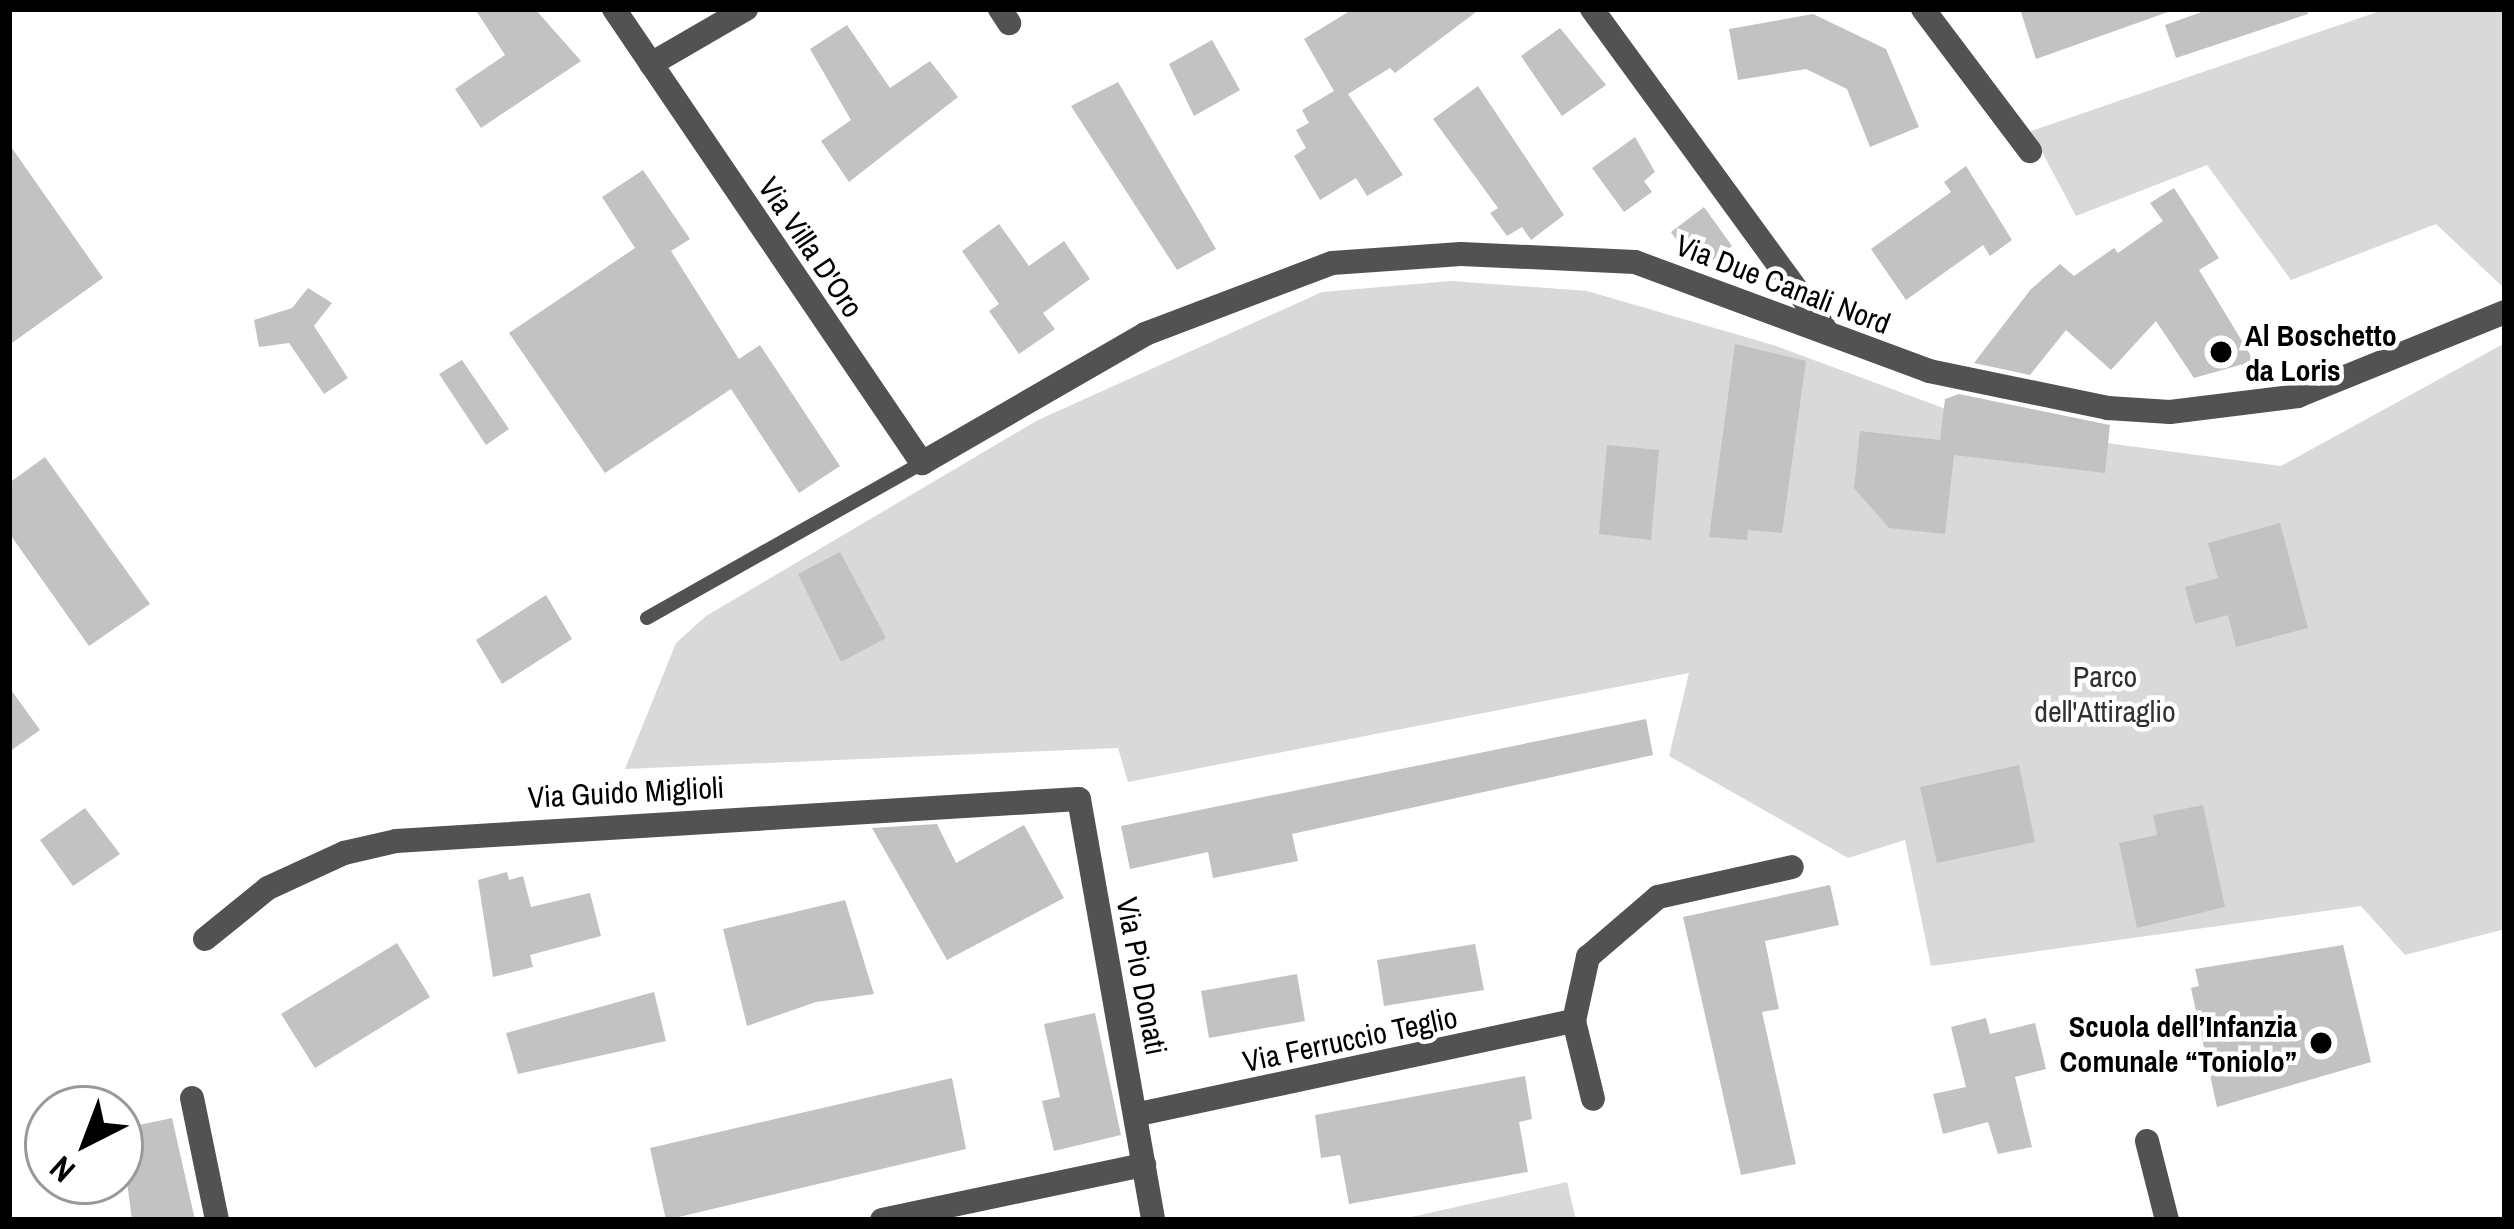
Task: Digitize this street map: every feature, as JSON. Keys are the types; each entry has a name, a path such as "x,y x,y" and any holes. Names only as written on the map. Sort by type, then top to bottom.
{"street":[{"name":"Via Villa D'Oro","path":"614,9 922,463"},
{"path":"651,64 746,9"},
{"path":"1592,9 1826,328"},
{"path":"1923,9 2030,151"},
{"name":"Via Due Canali Nord","path":"922,463 1145,334 1332,262 1461,254 1635,262 1826,328 1929,371 2170,412 2298,397 2505,312"},
{"name":"Via Guido Miglioli","path":"205,939 268,888 344,853 396,841 1079,799"},
{"name":"Via Pio Donati","path":"1079,799 1139,1114 1153,1220"},
{"path":"1593,1099 1574,1022 1588,957 1658,897 1792,866"},
{"name":"Via Ferruccio Teglio","path":"1139,1114 1574,1022"},
{"path":"192,1098 217,1220"},
{"path":"2147,1141 2167,1220"},
{"path":"882,1220 1144,1165"}],"lane":[{"path":"647,618 922,463"}],"green space":[{"path":"2386,9 2505,9 2505,289 2436,224 2291,280 2207,165 2076,216 2031,131"},
{"name":"Parco dell'Attiraglio","path":"1451,281 1587,291 1773,345 2000,429 2281,466 2505,343 2505,929 2405,955 2361,906 1931,966 1905,840 1848,858 1669,756 1689,673 1128,782 1118,748 625,769 676,643 706,616 1038,420 1322,292"},
{"path":"1567,1182 1576,1220 1398,1220"}],"building":[{"path":"475,9 535,9 581,61 481,128 455,89 505,55"},
{"path":"1353,9 1480,9 1395,73 1390,68 1348,94 1403,175 1367,196 1356,178 1320,200 1294,156 1306,148 1296,130 1309,123 1302,110 1334,91 1304,39"},
{"path":"2020,9 2167,9 2168,12 2036,59"},
{"path":"2210,9 2307,9 2308,14 2176,58 2165,25"},
{"path":"1813,14 1886,49 1919,127 1870,147 1847,89 1806,69 1738,80 1729,29"},
{"path":"847,25 890,88 930,61 958,97 849,182 821,141 851,120 810,49"},
{"path":"1560,28 1606,85 1562,116 1521,56"},
{"path":"1212,40 1240,90 1194,116 1169,64"},
{"path":"1118,82 1216,249 1177,270 1071,106"},
{"path":"1478,86 1564,215 1531,240 1522,227 1507,236 1490,213 1498,208 1433,119"},
{"path":"1635,137 1655,172 1644,181 1652,192 1624,212 1592,168"},
{"path":"9,144 103,278 9,345"},
{"path":"1966,166 2012,240 1990,256 1983,245 1906,300 1871,249 1951,192 1944,182"},
{"path":"643,170 690,239 671,251 739,359 760,345 840,466 799,493 731,389 605,473 509,333 635,248 602,197"},
{"path":"2174,188 2219,258 2199,270 2254,361 2194,378 2156,321 2111,370 2066,330 2030,375 1974,363 2031,289 2060,264 2074,276 2114,248 2118,253 2163,221 2150,203"},
{"path":"1704,207 1732,246 1705,266 1692,262 1671,232"},
{"path":"999,224 1029,266 1064,241 1090,279 1043,313 1055,329 1019,354 989,311 999,304 962,251"},
{"path":"308,288 332,303 314,326 348,378 324,394 289,343 259,347 254,320 292,308"},
{"path":"1735,344 1806,361 1782,533 1748,530 1747,540 1709,537"},
{"path":"462,360 509,429 486,445 439,374"},
{"path":"1959,394 2110,425 2105,473 1954,455 1945,534 1889,528 1854,488 1860,431 1940,440 1945,399"},
{"path":"1607,445 1659,450 1651,540 1599,534"},
{"path":"45,457 150,604 89,646 9,533 9,483"},
{"path":"2280,523 2308,628 2236,647 2228,615 2195,624 2185,587 2218,578 2208,543"},
{"path":"840,552 886,638 841,662 798,574"},
{"path":"546,595 572,639 502,684 476,640"},
{"path":"9,687 40,730 9,752"},
{"path":"1646,719 1653,755 1292,834 1298,861 1213,878 1208,852 1130,869 1121,826"},
{"path":"2019,765 2035,842 1937,863 1920,787"},
{"path":"2203,805 2225,907 2137,928 2119,843 2157,835 2153,815"},
{"path":"85,808 120,854 73,886 40,840"},
{"path":"937,824 956,863 1024,825 1064,898 947,960 872,828"},
{"path":"507,872 509,880 523,876 531,907 590,893 601,936 530,955 533,967 493,977 478,880"},
{"path":"1830,885 1839,925 1765,941 1779,1009 1762,1012 1796,1164 1741,1175 1683,917"},
{"path":"845,900 874,994 816,1002 747,1026 723,929"},
{"path":"397,943 430,997 315,1068 281,1014"},
{"path":"1475,944 1484,990 1384,1006 1377,960"},
{"path":"2343,945 2371,1062 2217,1107 2191,988 2199,986 2195,969"},
{"path":"1297,974 1305,1021 1209,1038 1201,991"},
{"path":"654,992 666,1041 518,1074 506,1033"},
{"path":"1095,1013 1121,1135 1054,1151 1042,1101 1060,1097 1044,1024"},
{"path":"1986,1018 1990,1034 2035,1023 2046,1069 2015,1077 2032,1147 1998,1154 1988,1122 1943,1134 1933,1094 1966,1087 1951,1027"},
{"path":"1525,1076 1532,1119 1519,1122 1528,1172 1349,1204 1340,1155 1321,1158 1315,1115"},
{"path":"952,1078 966,1149 666,1220 650,1148"},
{"path":"172,1118 195,1220 132,1220 130,1205 144,1205 144,1124"}],"place":[{"name":"Al Boschetto da Loris","path":"2221,352"},
{"name":"Scuola dell’Infanzia Comunale “Toniolo”","path":"2321,1043"}]}
